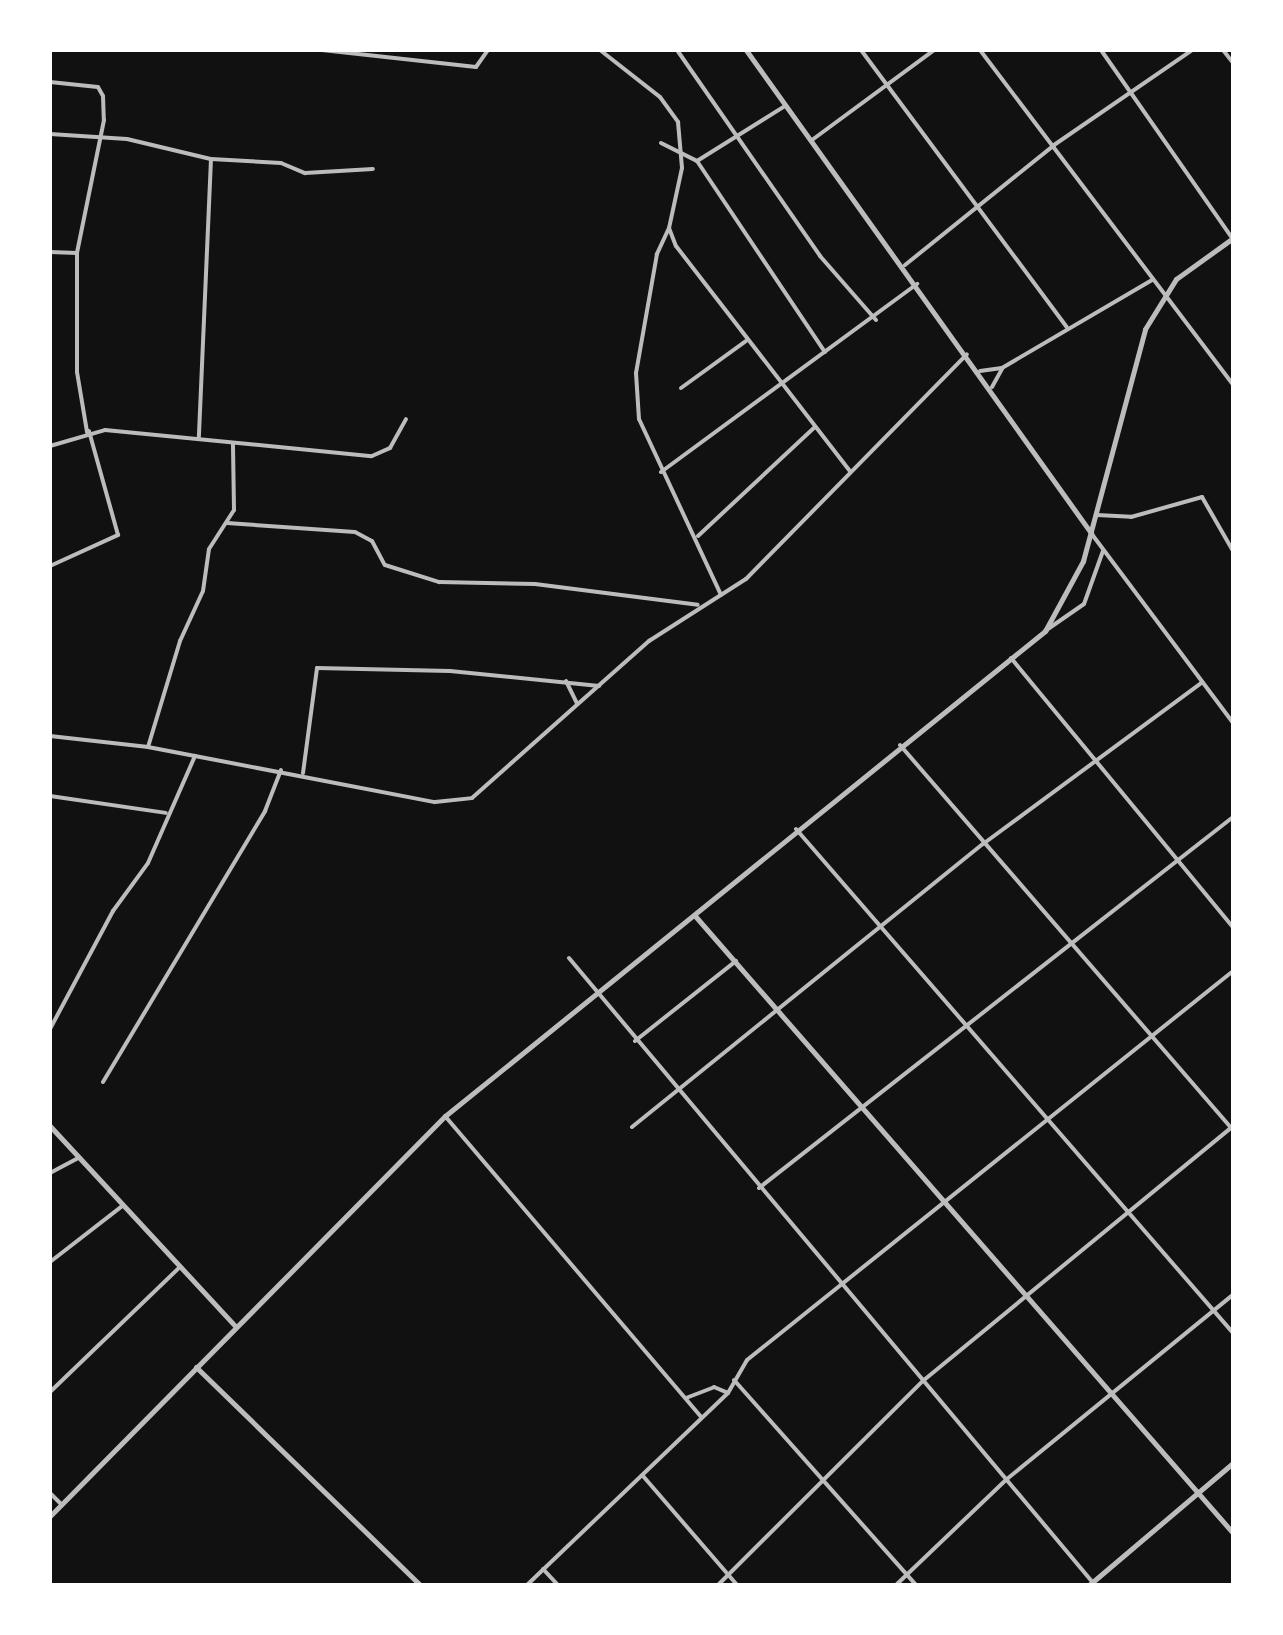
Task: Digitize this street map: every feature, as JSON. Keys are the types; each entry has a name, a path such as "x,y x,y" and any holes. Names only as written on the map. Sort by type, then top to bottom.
{"street":[{"path":"102,50 117,50"},
{"path":"322,50 468,67 482,65 488,50"},
{"path":"600,50 672,111 683,158 669,228 658,254 636,373 644,440 698,536 722,595"},
{"path":"677,50 820,256 876,320"},
{"path":"746,50 992,387 1104,551 1233,723"},
{"path":"861,50 1067,327"},
{"path":"812,140 934,50"},
{"path":"980,50 1233,384"},
{"path":"1045,631 1074,582 1097,514 1119,406 1163,293 1232,238 1102,50"},
{"path":"905,266 976,204 1054,145 1192,50"},
{"path":"1223,50 1233,63"},
{"path":"50,82 102,90 101,136 77,253 77,372 88,431 118,536 50,566"},
{"path":"661,143 683,158 697,161 786,106"},
{"path":"50,134 101,136 211,159 275,162 305,173 373,170"},
{"path":"199,438 211,159"},
{"path":"697,161 827,354"},
{"path":"669,228 746,341 851,472"},
{"path":"50,252 77,253"},
{"path":"980,371 1002,368 1152,280"},
{"path":"661,472 876,320 917,284"},
{"path":"681,388 746,341"},
{"path":"50,736 282,768 435,802 472,798 698,605 746,580 968,354"},
{"path":"992,387 1002,368"},
{"path":"50,446 88,431 372,456 390,448 406,419"},
{"path":"698,536 814,428"},
{"path":"148,747 180,641 203,591 209,549 227,523 235,501 233,443"},
{"path":"1097,514 1131,517 1202,497 1233,551"},
{"path":"227,523 355,532 372,540 384,565 438,582 536,584 698,605"},
{"path":"50,1516 445,1116 696,917 900,745 1084,604 1104,551"},
{"path":"1012,658 1233,927"},
{"path":"303,772 316,668 599,686"},
{"path":"566,681 578,706"},
{"path":"632,1127 878,925 1201,683"},
{"path":"718,1585 820,1478 924,1380 1232,1128 900,745"},
{"path":"186,754 187,765"},
{"path":"50,1029 112,911 148,864 166,813 187,765 195,756"},
{"path":"103,1082 266,810 282,768"},
{"path":"50,796 166,813"},
{"path":"758,1188 1233,817"},
{"path":"796,830 1131,1210 1233,1333"},
{"path":"696,917 1233,1533"},
{"path":"570,958 674,1090 924,1380 1092,1584 1233,1464"},
{"path":"635,1041 736,961"},
{"path":"527,1585 728,1392 747,1360 1233,971"},
{"path":"445,1116 701,1417"},
{"path":"50,1126 235,1326"},
{"path":"50,1173 78,1158"},
{"path":"50,1262 121,1207"},
{"path":"50,1392 180,1268"},
{"path":"896,1585 1007,1479 1233,1295"},
{"path":"196,1367 420,1585"},
{"path":"734,1380 916,1585"},
{"path":"686,1398 714,1387 728,1392"},
{"path":"642,1476 737,1585"},
{"path":"50,1494 62,1504"},
{"path":"543,1569 558,1585"}]}
